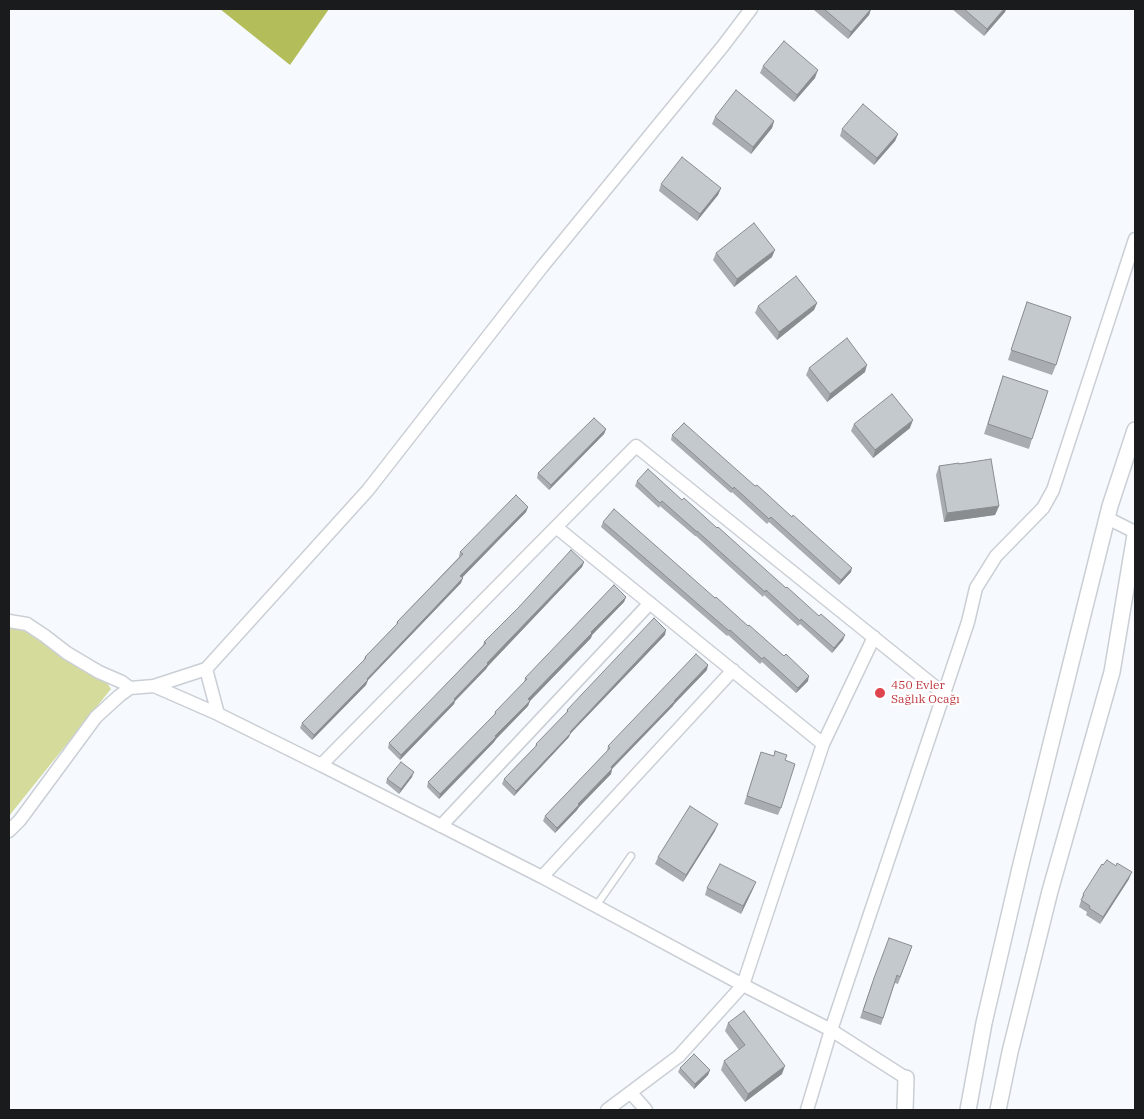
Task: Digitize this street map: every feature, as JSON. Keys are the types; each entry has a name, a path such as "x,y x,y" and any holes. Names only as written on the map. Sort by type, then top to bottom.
{"street":[{"path":"9,831 20,820 96,718 119,696 130,688 154,686 206,669 368,490 542,267 723,46 751,9"},
{"path":"807,1110 831,1030 968,622 976,588 996,556 1043,508 1052,490 1135,239"},
{"path":"968,1110 984,1023 1021,864 1110,506 1135,430"},
{"path":"321,764 636,446 944,694"},
{"path":"998,1110 1010,1052 1050,890 1112,672 1135,533 1107,518"},
{"path":"556,527 823,744"},
{"path":"441,826 650,603"},
{"path":"9,621 27,624 67,653 130,688"},
{"path":"608,1110 679,1056 743,985 823,744 874,637"},
{"path":"206,669 218,714"},
{"path":"542,877 732,670"},
{"path":"154,686 218,714 321,764 542,877 831,1030 906,1078 905,1110"},
{"path":"631,1093 646,1110"}],"lane":[{"path":"596,906 631,856"}],"green space":[{"path":"220,9 329,9 290,65"},
{"path":"9,627 16,627 35,636 106,681 111,689 9,816"}],"building":[{"path":"824,9 871,9 851,32"},
{"path":"964,9 1004,9 987,29"},
{"path":"784,41 818,70 797,95 763,66"},
{"path":"736,90 774,121 753,147 715,117"},
{"path":"863,104 898,134 877,158 842,129"},
{"path":"682,157 721,188 700,214 661,184"},
{"path":"754,223 775,250 737,279 716,253"},
{"path":"796,276 817,303 779,332 758,306"},
{"path":"1027,302 1071,317 1056,365 1011,350"},
{"path":"847,338 867,365 830,394 809,368"},
{"path":"1003,376 1048,391 1032,439 988,424"},
{"path":"892,394 913,420 875,450 854,424"},
{"path":"594,418 606,429 551,485 538,473"},
{"path":"684,423 755,486 757,485 792,517 793,515 852,568 841,580 771,517 769,519 672,435"},
{"path":"991,459 999,506 947,513 939,466"},
{"path":"648,469 682,500 684,498 718,527 819,616 821,614 845,635 834,648 801,619 800,621 766,590 765,592 662,501 660,503 637,481"},
{"path":"516,495 528,507 460,576 463,578 314,735 302,723 366,658 397,622 463,554 460,552"},
{"path":"614,509 715,598 784,656 786,654 809,676 798,688 764,657 762,659 729,631 603,522"},
{"path":"571,550 584,562 401,755 389,743 486,643 484,642"},
{"path":"614,585 626,597 528,699 530,701 440,794 428,782 496,713 527,679 525,678"},
{"path":"654,618 666,630 516,791 504,779"},
{"path":"696,654 708,665 611,767 612,769 557,828 545,816 610,748 608,746"},
{"path":"775,751 787,755 785,760 795,764 781,808 747,796 761,752 774,756"},
{"path":"401,762 414,772 401,789 387,779"},
{"path":"690,806 718,824 686,875 658,857"},
{"path":"1107,860 1116,866 1117,863 1132,872 1103,917 1081,900 1102,864"},
{"path":"720,864 756,882 743,906 707,888"},
{"path":"889,938 912,946 900,977 897,975 883,1018 863,1011"},
{"path":"744,1011 785,1066 748,1094 724,1061 745,1045 728,1023"},
{"path":"694,1054 710,1070 695,1084 680,1068"}],"place":[{"name":"450 Evler Sağlık Ocağı","path":"880,693"}]}
